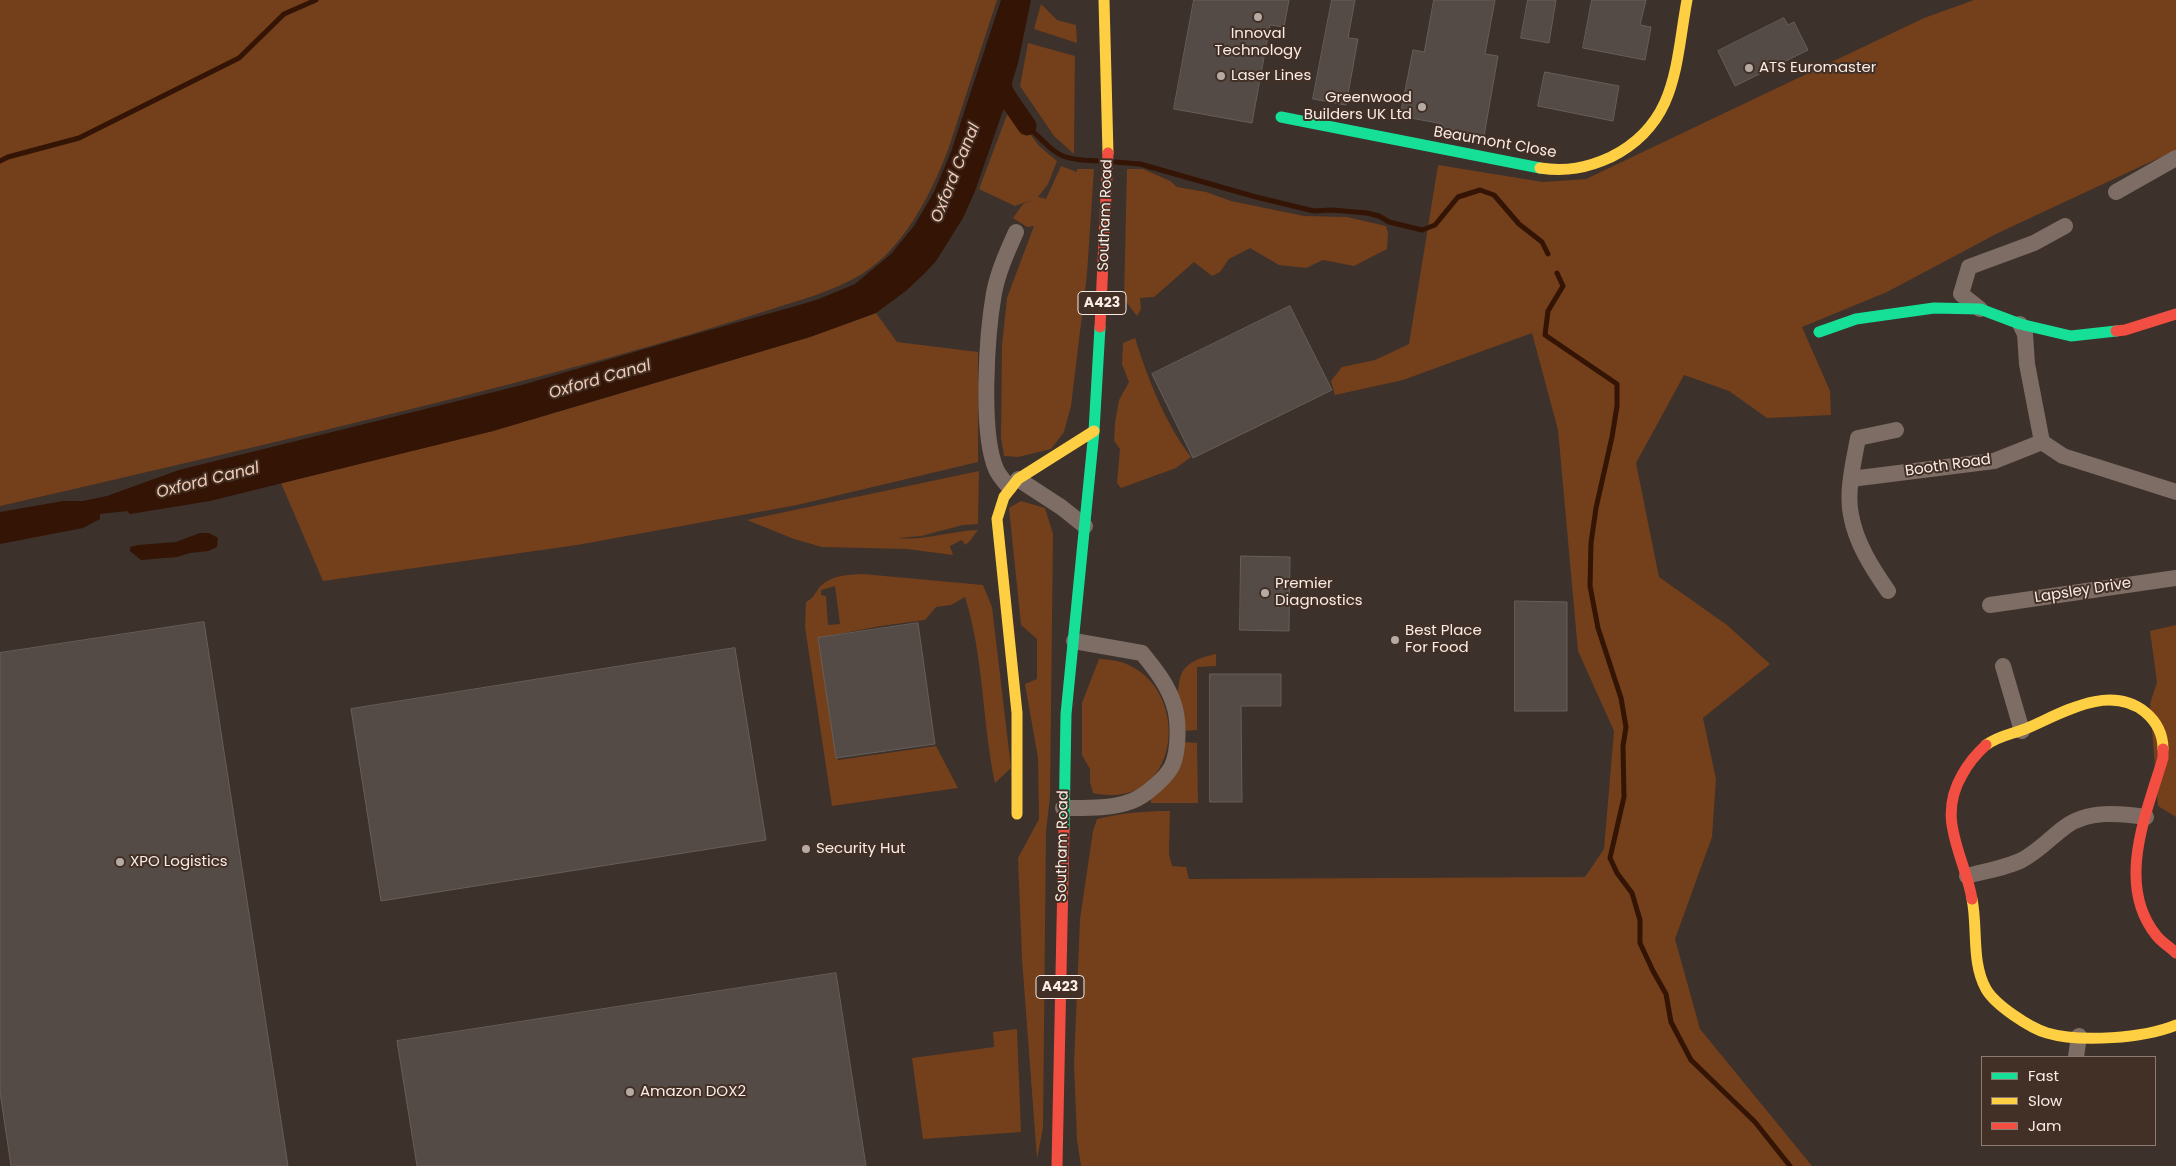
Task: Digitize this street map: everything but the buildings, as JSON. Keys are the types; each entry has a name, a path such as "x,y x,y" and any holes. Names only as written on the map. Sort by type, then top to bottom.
{"main road":[{"name":"Southam Road","path":"1057,1166 1066,714 1094,430 1108,175 1104,0"},
{"name":"Beaumont Close","path":"1281,117 1530,167 1554,170 1576,169 1597,163 1620,150 1655,122 1666,102 1671,85 1687,0"},
{"path":"1819,332 1856,319 1934,308 1980,309 2020,324 2071,336 2126,330 2176,314"},
{"path":"1017,814 1017,713 997,519 1002,498 1014,483 1094,430"},
{"path":"2176,953 2157,936 2149,924 2137,880 2137,853 2163,758 2164,745 2158,724 2149,715 2125,702 2111,700 2083,704 2022,730 1997,738 1983,747 1968,765 1956,789 1951,802 1951,827 1972,895 1980,972 1986,990 1994,1000 2049,1034 2132,1036 2156,1034 2176,1025"}],"street":[{"path":"2116,192 2176,158"},
{"path":"1980,309 1961,294 1969,267 2034,243 2065,226"},
{"path":"1016,232 1001,268 995,292 987,377 990,446 995,468 1014,483 1061,507 1084,526"},
{"path":"2020,324 2025,334 2027,364 2042,442 2063,456 2176,492"},
{"path":"1888,591 1872,568 1850,514 1851,479 1858,438 1896,430"},
{"name":"Booth Road","path":"1851,479 1994,461 2042,442"},
{"name":"Lapsley Drive","path":"1990,606 2176,578"},
{"path":"1064,808 1115,806 1134,800 1152,789 1172,766 1178,736 1174,705 1161,676 1142,653 1074,641"},
{"path":"2003,666 2022,730"},
{"path":"1967,876 2021,861 2043,847 2066,826 2087,816 2109,814 2146,817"},
{"path":"2076,1056 2079,1036"}],"shaded area":[{"path":"0,0 997,0 948,150 924,202 891,250 877,263 851,280 817,295 729,323 457,398 0,506"},
{"path":"1974,0 2176,0 2176,150 1998,233 1887,292 1802,327 1830,391 1831,415 1767,418 1729,391 1684,375 1636,463 1659,577 1727,625 1770,664 1703,718 1716,779 1712,837 1675,939 1700,1029 1812,1166 1081,1166 1077,1140 1074,1064 1080,919 1093,831 1097,819 1151,811 1170,811 1169,854 1172,866 1186,867 1189,879 1585,877 1604,849 1614,731 1578,651 1558,430 1532,333 1403,380 1335,395 1331,381 1342,367 1375,360 1409,344 1438,165 1543,182 1586,179 1924,18"},
{"path":"1041,4 1057,20 1076,25 1077,43 1034,29"},
{"path":"1028,43 1075,56 1074,154 1054,136 1020,86"},
{"path":"1010,107 1039,146 1057,161 1048,184 1038,197 1046,199 1061,166 1077,172 1077,169 1094,169 1087,274 1071,406 1064,432 1051,449 1018,457 1004,456 1001,437 1002,345 1007,298 1034,226 1027,227 1013,218 1023,204 1032,200 1015,206 979,189"},
{"path":"1127,169 1143,169 1170,181 1177,187 1206,192 1231,201 1304,216 1347,217 1386,226 1388,233 1387,249 1354,266 1323,260 1306,268 1279,265 1250,248 1229,259 1220,272 1212,276 1194,262 1154,297 1140,298 1141,309 1137,316 1124,299"},
{"path":"876,313 897,342 978,352 978,462 797,505 577,545 323,581 281,483 493,431 810,337"},
{"path":"1135,338 1165,415 1191,457 1176,468 1121,488 1117,483 1120,449 1114,441 1115,423 1119,400 1129,382 1122,364 1123,343"},
{"path":"979,471 978,524 963,525 921,536 898,538 928,537 978,530 965,545 962,540 950,546 953,555 907,549 822,547 794,539 747,520"},
{"path":"1021,501 1045,508 1053,534 1050,797 1046,831 1043,1128 1037,1159 1022,959 1018,858 1039,819 1038,758 1025,684 1037,679 1037,639 1021,625 1009,508"},
{"path":"863,574 983,585 992,607 1011,768 995,783 976,643 965,597 951,605 936,607 925,620 818,638 838,760 936,746 958,788 832,806 805,627 806,602 828,580 839,576","holes":["835,586 840,624 828,625 826,596 821,595 821,590"]},
{"path":"2176,625 2176,817 2158,806 2150,704 2157,682 2150,631"},
{"path":"1216,654 1216,666 1197,667 1197,730 1184,731 1176,693 1182,672 1194,661"},
{"path":"1099,659 1130,666 1152,683 1165,707 1169,734 1163,760 1149,781 1126,794 1093,793 1090,782 1090,769 1082,755 1082,703"},
{"path":"1184,742 1197,743 1198,803 1151,803 1151,799 1164,788 1173,774"},
{"path":"1017,1029 1021,1132 923,1139 912,1058 994,1047 993,1032"}],"water":[{"name":"Oxford Canal","path":"1001,0 1031,0 1018,63 975,191 963,218 936,261 907,290 876,313 810,337 493,431 210,501 130,514 127,511 100,514 100,519 83,528 0,544 0,512 63,501 83,501 107,496 179,470 522,385 796,306 855,284 891,254 914,226 934,192 951,152"},
{"path":"200,533 209,533 218,538 217,547 208,551 177,557 141,560 130,551 130,547 176,542"}],"waterway":[{"path":"0,161 8,157 79,138 239,58 284,14 316,0"},
{"path":"997,76 1007,97 1027,126"},
{"path":"1027,126 1058,154 1074,159 1099,161"},
{"path":"1115,162 1140,164 1256,197 1314,211 1332,210 1367,213 1379,216 1389,222 1422,230 1435,225 1458,197 1480,190 1494,195 1519,224 1542,242 1548,254"},
{"path":"1557,273 1563,286 1548,311 1545,335 1617,384 1617,406 1612,437 1596,508 1591,543 1590,586 1598,628 1621,698 1626,727 1623,746 1624,797 1610,858 1617,873 1632,893 1640,920 1640,943 1666,994 1671,1022 1691,1060 1755,1122 1790,1166"}],"traffic: fast":[{"path":"1281,117 1540,168"},
{"path":"1819,332 1856,319 1934,308 1980,309 2020,324 2071,336 2116,331"},
{"path":"1064,829 1066,714 1094,431 1100,327"}],"traffic: slow":[{"path":"1104,0 1108,153"},
{"path":"1540,168 1568,169 1602,161 1633,143 1649,127 1661,110 1670,90 1687,0"},
{"path":"1017,814 1017,713 997,519 1004,497 1018,479 1094,431"},
{"path":"1986,745 2000,737 2025,729 2069,709 2100,701 2116,700 2131,704 2149,716 2156,724 2160,733 2163,749"},
{"path":"1972,899 1978,968 1981,979 1986,989 1997,1002 2023,1021 2047,1033 2077,1038 2130,1036 2176,1025"}],"traffic: jam":[{"path":"1100,327 1108,153"},
{"path":"2116,331 2176,314"},
{"path":"1972,899 1954,837 1951,807 1962,775 1972,759 1986,745"},
{"path":"2163,749 2163,758 2143,824 2136,871 2138,893 2144,915 2158,938 2176,953"},
{"path":"1057,1166 1064,829"}],"place":[{"name":"Innoval Technology","path":"1258,17"},
{"name":"ATS Euromaster","path":"1749,68"},
{"name":"Laser Lines","path":"1221,76"},
{"name":"Greenwood Builders UK Ltd","path":"1422,107"},
{"name":"Premier Diagnostics","path":"1265,593"},
{"name":"Best Place For Food","path":"1395,640"},
{"name":"Security Hut","path":"806,849"},
{"name":"XPO Logistics","path":"120,862"},
{"name":"Amazon DOX2","path":"630,1092"}]}
